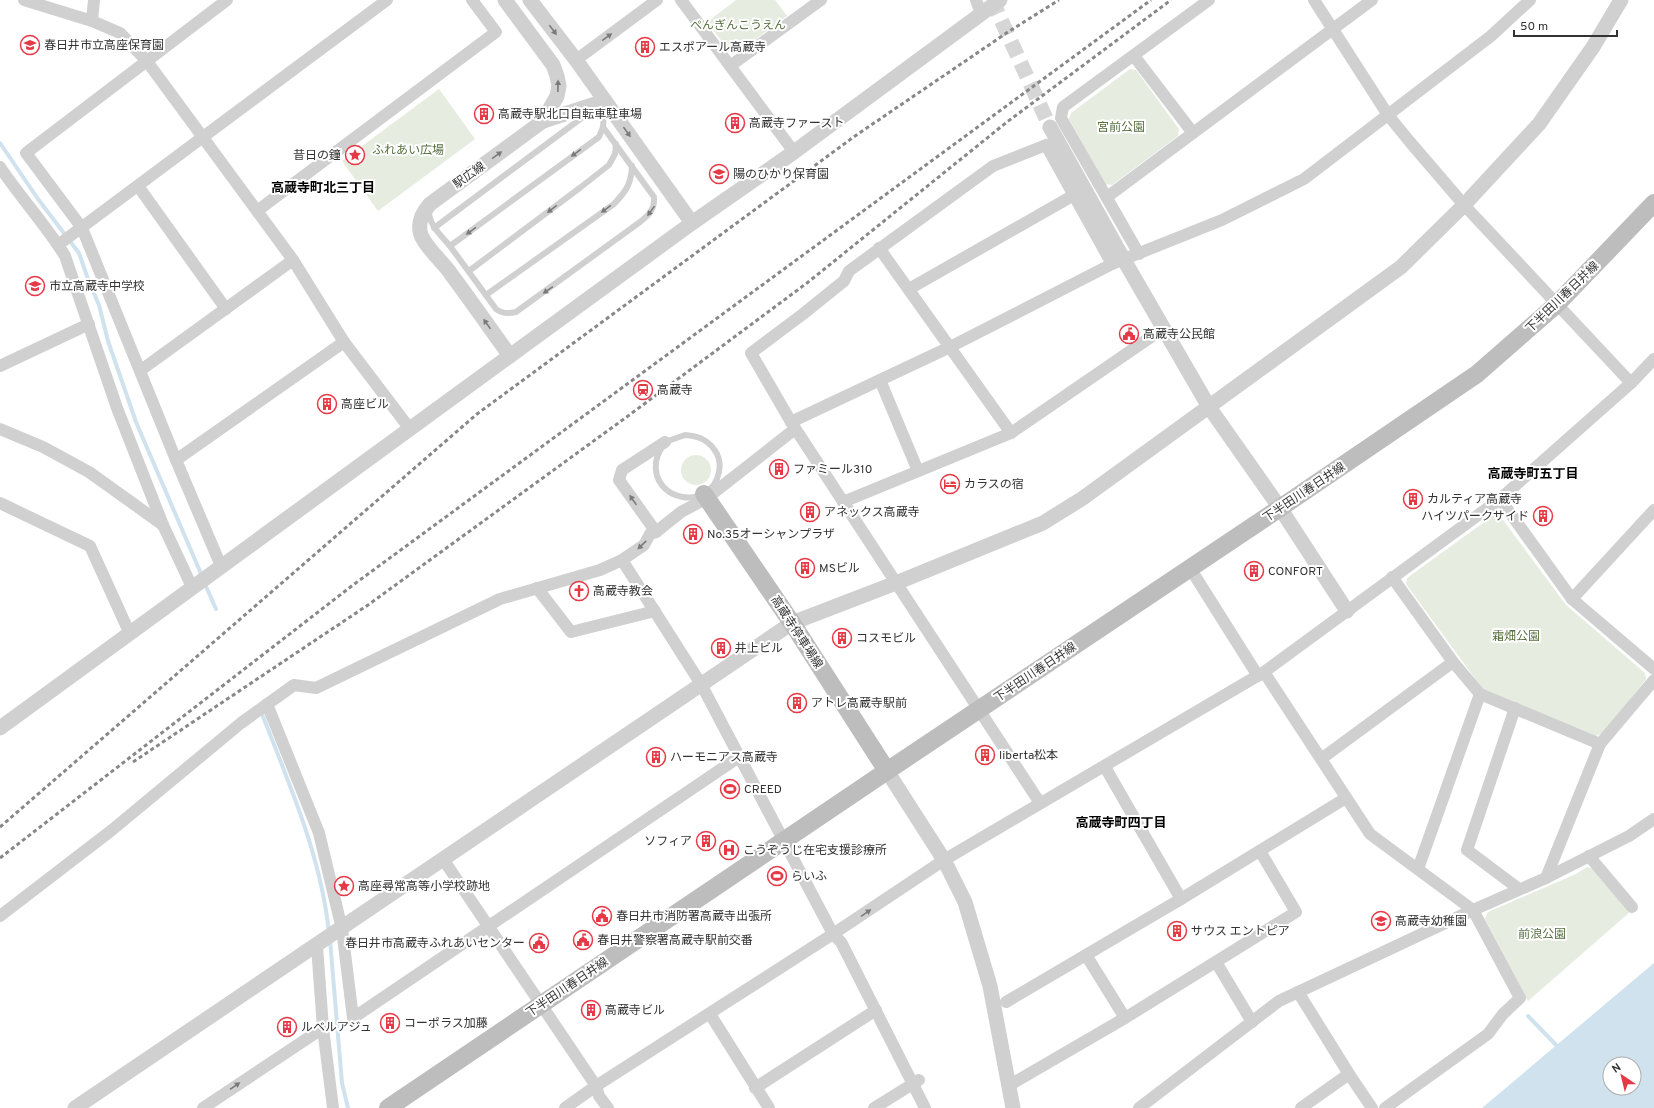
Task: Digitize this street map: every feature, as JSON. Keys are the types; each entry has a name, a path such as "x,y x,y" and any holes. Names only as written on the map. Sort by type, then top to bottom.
{"main road":[{"name":"下半田川春日井線","path":"388,1108 1477,374 1557,304 1654,203"},
{"name":"高蔵寺停車場線","path":"705,496 792,623 887,771"}],"street":[{"path":"24,0 92,21 120,34 146,60 293,260 344,342 410,429"},
{"path":"92,21 94,0"},
{"path":"221,566 176,460 141,370 80,230 26,153 146,60 227,0"},
{"path":"58,245 388,0"},
{"path":"257,211 496,32 472,0"},
{"name":"駅広線","path":"505,0 546,55 557,76 557,96 543,121 430,204 423,212 420,219 421,235 426,243 450,273 510,356"},
{"path":"530,0 576,60 692,223"},
{"path":"576,60 657,0"},
{"path":"681,0 794,152"},
{"path":"730,66 821,0"},
{"path":"0,728 692,223 794,152 978,7 1000,0"},
{"path":"1139,254 1061,118 1063,107 1210,0"},
{"path":"1314,0 1388,115 1464,205 1631,382"},
{"path":"1107,197 1372,0"},
{"path":"0,916 112,830 241,723 294,685 316,688 500,599 600,570 622,560 644,545 650,534 656,532 681,512 705,496 793,425 880,380 950,347 1118,262 1222,220 1304,179 1491,36 1530,0"},
{"path":"75,1108 317,946 792,623 896,583 1043,523 1083,498 1401,267 1464,205 1539,124 1593,47 1621,0"},
{"path":"1134,56 1193,133"},
{"path":"543,121 605,101"},
{"path":"1050,127 1118,262"},
{"path":"1040,803 793,425 751,353 844,281 849,271 994,166 1046,145 1074,195 1164,328 1209,407 1280,508 1347,611"},
{"path":"0,167 65,256 117,408 163,525 199,582"},
{"path":"138,186 226,308"},
{"path":"909,289 1074,195"},
{"path":"879,248 1011,433"},
{"path":"141,370 293,260"},
{"path":"0,366 89,324"},
{"path":"844,502 1011,433 1164,328"},
{"path":"176,460 344,342"},
{"path":"565,1108 596,1086 710,1014 944,860 1040,803 1105,767 1261,674 1500,499 1631,382 1654,359"},
{"path":"880,380 918,471"},
{"path":"0,429 43,447 89,472 163,525"},
{"path":"656,532 619,480 622,470 665,442"},
{"path":"1500,499 1572,599 1654,669"},
{"path":"0,503 90,546 130,634"},
{"path":"1572,599 1654,510"},
{"path":"622,560 656,611 701,684 833,934 841,942 876,1010 916,1081 925,1108"},
{"path":"1190,568 1261,674 1321,759 1370,834 1473,910 1520,998 1503,1014 1488,1034 1385,1108"},
{"path":"1392,577 1453,662 1480,694 1600,744"},
{"path":"537,588 571,632 656,611"},
{"path":"1321,759 1453,662"},
{"path":"1546,878 1600,744 1654,680"},
{"path":"1418,869 1480,694"},
{"path":"267,704 319,833 342,929 352,1018 488,924 739,756"},
{"path":"1516,708 1467,850 1519,889"},
{"path":"1105,767 1181,899"},
{"path":"887,771 944,860 965,902 990,986 1013,1108"},
{"path":"1006,1002 1181,899 1346,798"},
{"path":"1140,1108 1279,1001 1473,910 1546,878 1629,836 1654,819"},
{"path":"1008,1086 1125,1018 1296,912 1260,851"},
{"path":"1588,856 1632,907"},
{"path":"444,859 542,1004 596,1086 598,1096 608,1108"},
{"path":"317,946 322,1028 333,1108"},
{"path":"1086,955 1125,1018"},
{"path":"1216,962 1252,1022"},
{"path":"1298,992 1372,1108"},
{"path":"755,1088 876,1010"},
{"path":"710,1014 755,1088 769,1108"},
{"path":"203,1108 322,1028"},
{"path":"1301,1108 1349,1074"},
{"path":"874,1108 916,1081"}],"lane":[{"path":"450,246 599,137 603,127 605,101"},
{"path":"434,228 605,101"},
{"path":"430,204 430,220 434,228 450,246 486,295 501,313 509,314 516,312 588,261 648,215 655,205 654,197 603,127"},
{"path":"469,271 582,187 609,165 615,154 616,144"},
{"path":"486,295 614,204 631,181 632,166"},
{"path":"685,435 696,436 706,440 714,447 720,468 718,478 705,496 694,498 679,497 666,490 659,481 656,472 656,461 665,442 685,435"}],"green space":[{"name":"ぺんぎんこうえん","path":"736,0 775,0 787,16 737,53 730,52 707,22"},
{"name":"宮前公園","path":"1130,69 1136,70 1179,129 1178,136 1112,185 1105,184 1069,119 1071,113"},
{"name":"ふれあい広場","path":"439,89 475,139 378,211 342,161"},
{"path":"696,455 707,459 711,470 707,481 696,485 685,481 681,470 685,459"},
{"name":"霜畑公園","path":"1494,515 1500,516 1566,605 1645,673 1646,679 1604,733 1596,736 1484,691 1406,584 1407,578"},
{"name":"前浪公園","path":"1587,867 1593,869 1630,912 1528,1001 1485,919 1488,912 1576,874"}],"water":[{"path":"1654,963 1654,1108 1482,1108"}],"waterway":[{"path":"0,143 38,199 79,253 99,305 108,341 136,422 202,576"},
{"path":"204,582 216,609"},
{"path":"262,714 312,849 325,904 329,933"},
{"path":"330,940 342,1083 348,1108"},
{"path":"1528,1016 1560,1049"}],"tunnel":[{"path":"992,0 1050,127"}],"railway":[{"path":"0,827 477,414 855,136 1008,32 1059,0"},
{"path":"0,858 353,585 1151,0"},
{"path":"133,762 368,605 628,416 807,283 1007,122 1171,0"}],"place":[{"name":"春日井市立高座保育園","path":"30,45"},
{"name":"エスポアール高蔵寺","path":"645,47"},
{"name":"高蔵寺駅北口自転車駐車場","path":"484,114"},
{"name":"高蔵寺ファースト","path":"735,123"},
{"name":"昔日の鐘","path":"355,155"},
{"name":"陽のひかり保育園","path":"719,174"},
{"name":"市立高蔵寺中学校","path":"35,286"},
{"name":"高蔵寺公民館","path":"1129,334"},
{"name":"高蔵寺","path":"643,390"},
{"name":"高座ビル","path":"327,404"},
{"name":"ファミール310","path":"779,469"},
{"name":"カラスの宿","path":"950,484"},
{"name":"カルティア高蔵寺","path":"1413,499"},
{"name":"アネックス高蔵寺","path":"810,512"},
{"name":"ハイツパークサイド","path":"1543,516"},
{"name":"No.35オーシャンプラザ","path":"693,534"},
{"name":"MSビル","path":"805,568"},
{"name":"CONFORT","path":"1254,571"},
{"name":"高蔵寺教会","path":"579,591"},
{"name":"コスモビル","path":"842,638"},
{"name":"井上ビル","path":"721,648"},
{"name":"アトレ高蔵寺駅前","path":"797,703"},
{"name":"liberta松本","path":"985,755"},
{"name":"ハーモニアス高蔵寺","path":"656,757"},
{"name":"CREED","path":"730,789"},
{"name":"ソフィア","path":"706,841"},
{"name":"こうぞうじ在宅支援診療所","path":"729,850"},
{"name":"らいふ","path":"777,876"},
{"name":"高座尋常高等小学校跡地","path":"344,886"},
{"name":"春日井市消防署高蔵寺出張所","path":"602,916"},
{"name":"高蔵寺幼稚園","path":"1381,921"},
{"name":"サウス エントピア","path":"1177,931"},
{"name":"春日井警察署高蔵寺駅前交番","path":"583,940"},
{"name":"春日井市高蔵寺ふれあいセンター","path":"539,943"},
{"name":"高蔵寺ビル","path":"591,1010"},
{"name":"コーポラス加藤","path":"390,1023"},
{"name":"ルベルアジュ","path":"287,1027"}],"district":[{"name":"高蔵寺町北三丁目","path":"323,187"},
{"name":"高蔵寺町五丁目","path":"1533,473"},
{"name":"高蔵寺町四丁目","path":"1121,822"}]}
